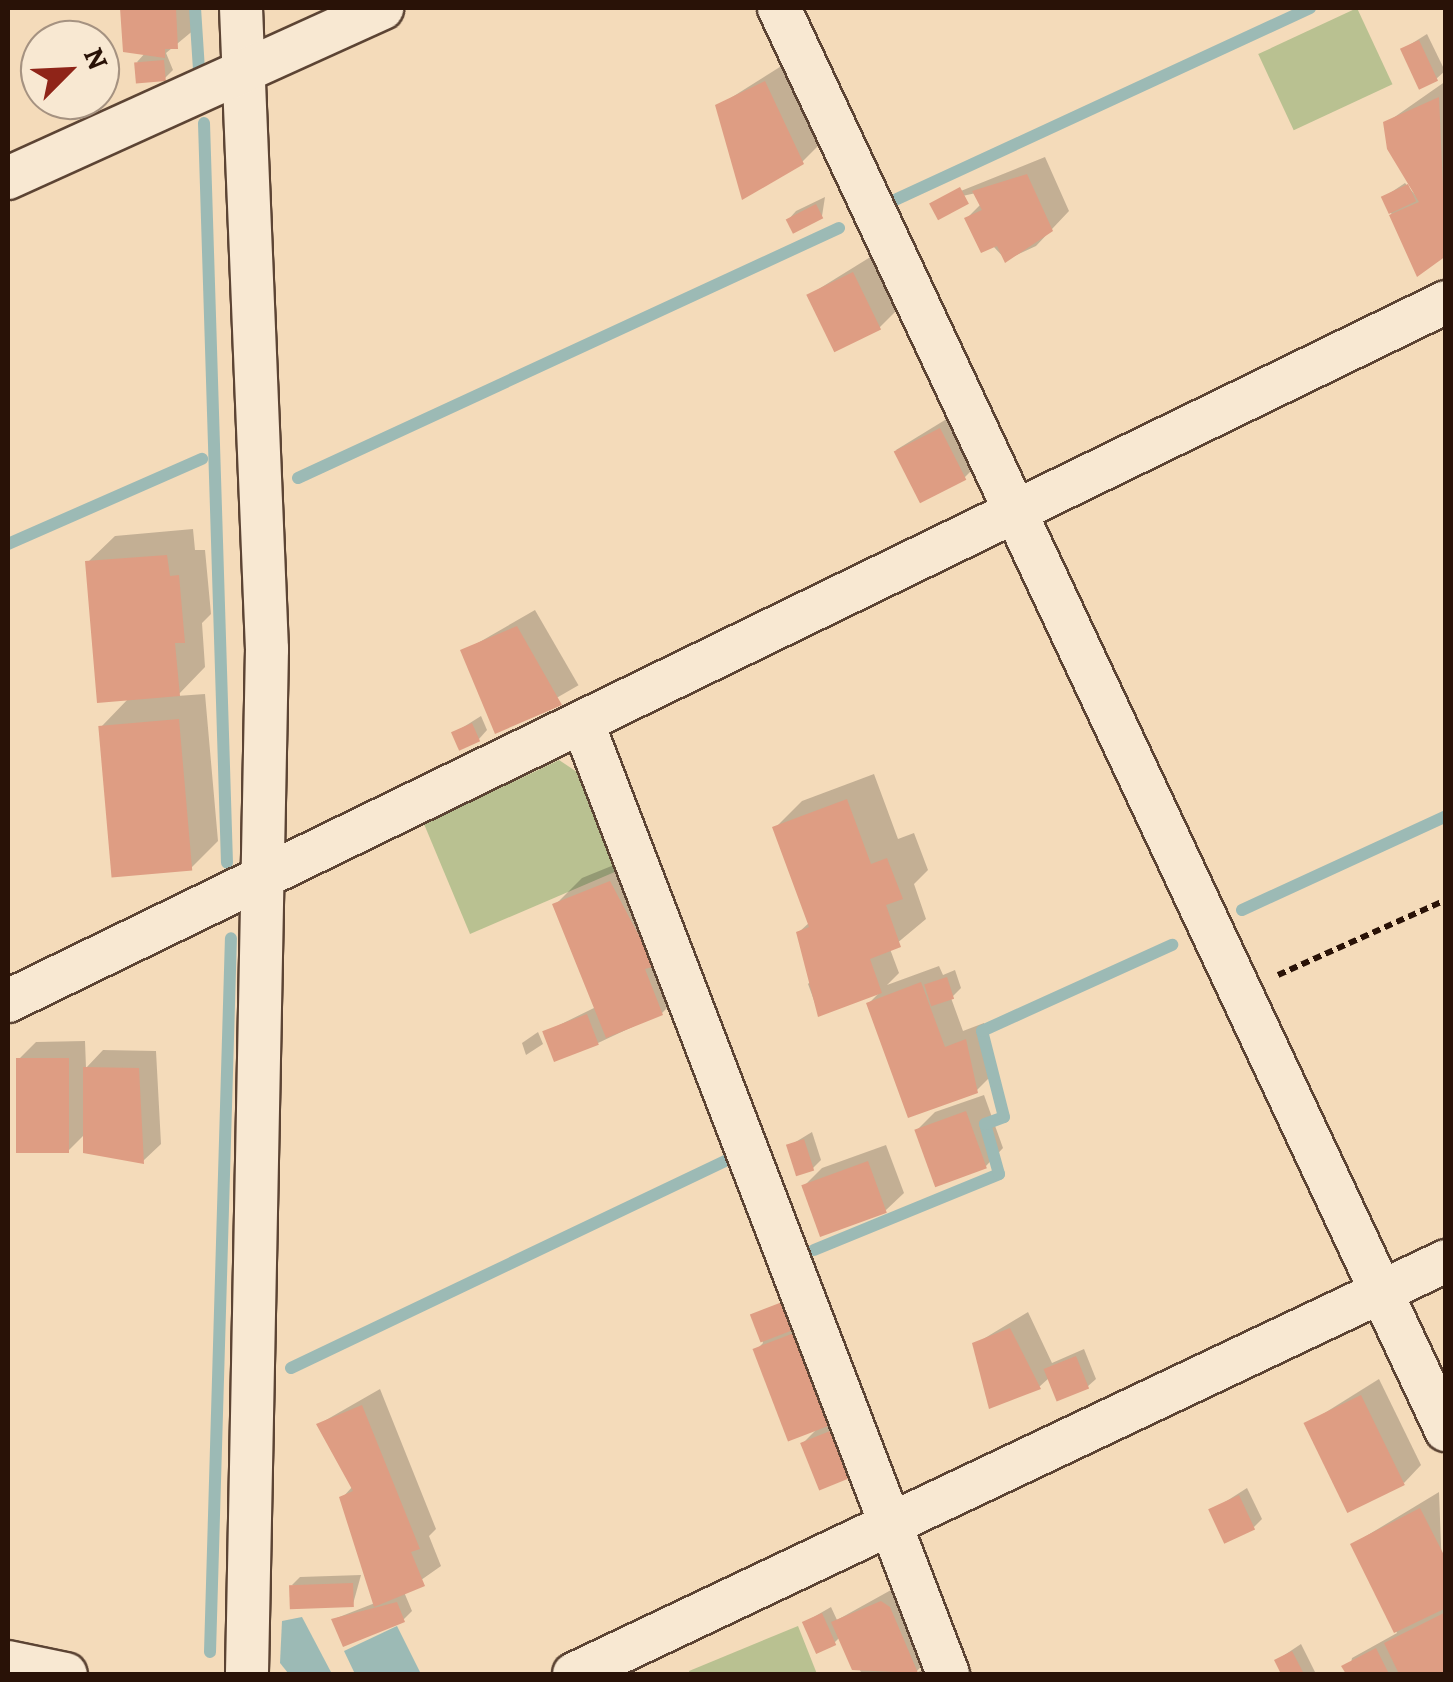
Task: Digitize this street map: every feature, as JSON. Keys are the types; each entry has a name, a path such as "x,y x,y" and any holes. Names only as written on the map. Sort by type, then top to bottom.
{"street":[{"path":"241,8 267,649 266,876 247,1674"},
{"path":"8,178 382,8"},
{"path":"779,8 1446,1430"},
{"path":"8,1001 1446,302"},
{"path":"583,724 948,1674"},
{"path":"574,1674 1446,1261"},
{"path":"8,1662 66,1674"}],"path":[{"path":"1240,992 1446,900"}],"green space":[{"path":"1357,8 1392,84 1294,130 1258,54"},
{"path":"559,760 583,776 624,868 470,934 424,824"},
{"path":"798,1626 817,1674 690,1674 689,1671"}],"water":[{"path":"302,1617 332,1674 288,1673 280,1663 282,1621"},
{"path":"397,1626 421,1674 355,1674 344,1651"}],"building":[{"path":"120,8 176,8 178,49 165,49 165,58 123,52"},
{"path":"1419,40 1438,81 1419,90 1400,49"},
{"path":"164,60 166,81 136,84 134,63"},
{"path":"765,81 804,164 742,200 715,105"},
{"path":"1439,97 1446,256 1417,277 1389,215 1419,202 1387,149 1383,122"},
{"path":"1027,174 1053,231 1005,263 997,246 981,253 964,218 982,210 972,191"},
{"path":"1408,184 1416,201 1389,214 1381,197"},
{"path":"960,187 969,204 938,220 929,203"},
{"path":"816,204 823,218 793,234 786,219"},
{"path":"853,272 881,330 834,352 806,295"},
{"path":"940,428 966,480 920,503 894,452"},
{"path":"167,555 170,576 179,575 185,643 175,643 180,696 97,703 85,561"},
{"path":"517,626 562,705 495,734 460,650"},
{"path":"179,719 192,870 112,877 98,726"},
{"path":"472,723 480,741 459,751 451,732"},
{"path":"847,799 871,864 887,858 903,899 886,905 901,947 870,959 882,993 818,1017 796,932 809,927 772,827"},
{"path":"610,881 655,966 645,969 663,1015 606,1038 552,904"},
{"path":"947,977 954,999 931,1006 924,984"},
{"path":"921,982 945,1047 966,1039 978,1093 908,1118 866,1003"},
{"path":"587,1014 599,1045 554,1062 542,1031"},
{"path":"16,1058 69,1058 69,1153 16,1153"},
{"path":"83,1067 139,1068 144,1164 83,1153"},
{"path":"966,1111 987,1168 935,1187 914,1130"},
{"path":"804,1139 814,1170 796,1176 786,1145"},
{"path":"868,1161 887,1213 820,1237 801,1185"},
{"path":"790,1299 801,1327 761,1342 750,1314"},
{"path":"1010,1328 1041,1389 989,1409 972,1343"},
{"path":"802,1330 837,1422 788,1441 753,1349"},
{"path":"1076,1356 1089,1388 1057,1402 1044,1369"},
{"path":"1361,1395 1405,1485 1347,1513 1303,1423"},
{"path":"362,1405 420,1549 411,1552 425,1586 374,1607 339,1497 353,1491 316,1424"},
{"path":"840,1427 859,1474 819,1490 800,1443"},
{"path":"1239,1495 1255,1529 1224,1544 1208,1509"},
{"path":"1420,1508 1446,1559 1446,1608 1394,1633 1350,1544"},
{"path":"353,1583 354,1607 290,1609 289,1585"},
{"path":"881,1601 890,1607 918,1673 852,1670 831,1622"},
{"path":"397,1602 405,1622 343,1647 331,1619"},
{"path":"1446,1612 1446,1674 1399,1674 1384,1643"},
{"path":"822,1613 836,1645 816,1654 802,1622"},
{"path":"1376,1648 1389,1674 1346,1674 1341,1666"},
{"path":"1292,1651 1304,1674 1281,1674 1274,1660"}],"waterway":[{"path":"195,8 199,70"},
{"path":"897,199 1310,8"},
{"path":"204,123 227,863"},
{"path":"298,478 839,228"},
{"path":"8,544 202,459"},
{"path":"1242,910 1446,816"},
{"path":"210,1652 231,938"},
{"path":"814,1250 999,1174 985,1124 1004,1117 982,1031 1172,945"},
{"path":"291,1368 733,1157"}]}
